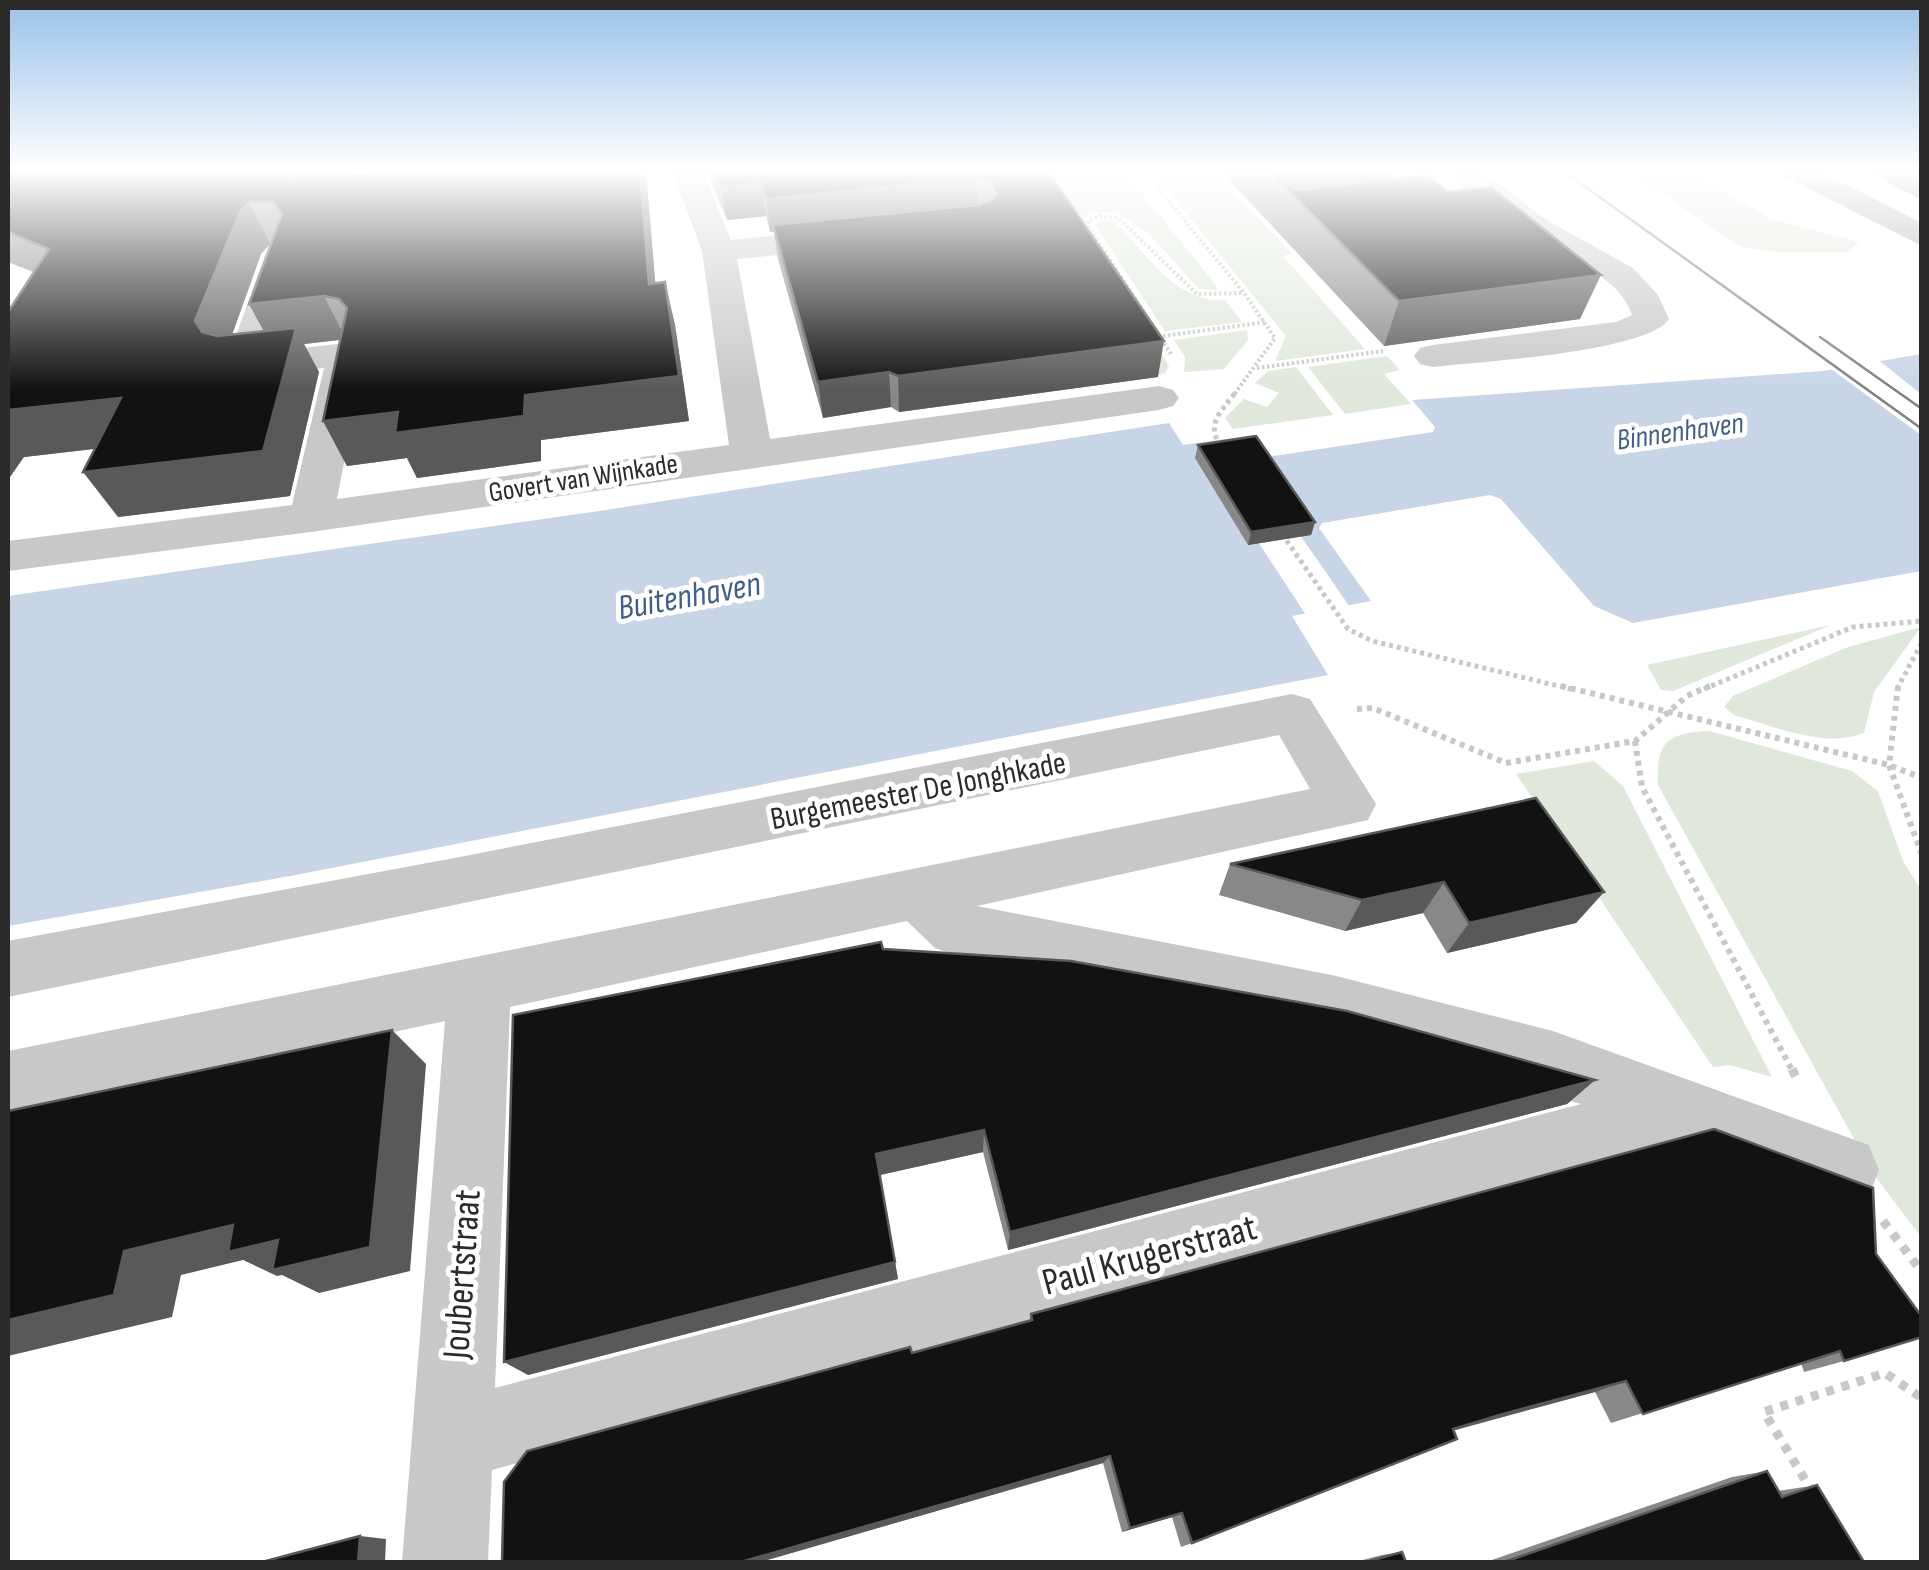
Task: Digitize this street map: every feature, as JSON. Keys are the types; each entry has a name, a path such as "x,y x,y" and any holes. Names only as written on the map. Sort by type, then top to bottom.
{"street":[{"path":"716,243 751,451"},
{"path":"719,251 796,243"},
{"path":"1433,356 1624,332 1651,319 1648,302 1615,272 1563,243"},
{"path":"282,255 244,366 346,354 311,518"},
{"name":"Govert van Wijnkade","path":"8,556 311,518 751,451 1159,398"},
{"path":"8,1083 1348,804 1292,714"},
{"name":"Burgemeester De Jonghkade","path":"8,969 465,882 1292,714"},
{"path":"918,894 957,929 1332,1004 1553,1062 1844,1170"},
{"name":"Joubertstraat","path":"444,1562 479,986"},
{"name":"Paul Krugerstraat","path":"450,1441 1682,1112"}],"path":[{"path":"1100,243 1163,336 1266,322"},
{"path":"1146,243 1197,294 1244,293"},
{"path":"1203,243 1275,338 1219,413 1213,435 1225,452"},
{"path":"1256,368 1384,351"},
{"path":"1281,533 1348,629 1372,642 1889,765 1922,778"},
{"path":"1292,714 1373,708 1506,762 1635,741 1686,696 1852,626 1922,621"},
{"path":"1922,642 1898,682 1889,765 1922,855"},
{"path":"1635,741 1642,787 1844,1170"},
{"path":"1825,1512 1764,1412 1885,1373 1922,1398"}],"shaded area":[{"path":"1073,243 1091,243 1169,366 1158,375"},
{"path":"1107,243 1134,243 1177,286 1208,299 1225,300 1242,322 1165,331"},
{"path":"1157,243 1182,243 1217,290 1199,289"},
{"path":"1211,243 1282,243 1292,254 1283,256 1365,349 1275,361 1286,336"},
{"path":"1735,243 1857,243 1847,252 1779,252"},
{"path":"1247,330 1248,340 1224,369 1184,372 1185,357 1174,340"},
{"path":"1387,356 1400,370 1384,374 1411,404 1345,414 1308,367"},
{"path":"1296,367 1333,415 1233,429 1225,418 1244,399 1267,407 1279,393 1255,383 1268,371"},
{"path":"1831,625 1673,691 1661,690 1647,665"},
{"path":"1921,627 1874,692 1864,733 1816,737 1734,715 1724,707 1733,696 1848,647"},
{"path":"1709,731 1852,771 1878,791 1903,861 1921,890 1921,1237 1874,1175 1658,785 1659,759 1667,743 1683,734"},
{"path":"1594,761 1623,786 1772,1077 1730,1065 1713,1067 1516,774"}],"water":[{"path":"1921,354 1921,571 1633,623 1594,606 1501,499 1490,495 1322,523 1319,528 1371,601 1292,616 1328,675 290,876 8,926 8,596 599,511 1169,423 1183,445 1253,435 1266,454 1274,456 1433,432 1435,427 1412,400 1823,371"}],"pier":[{"path":"1876,358 1921,394 1921,435 1827,366"},
{"path":"1298,532 1352,610 1308,618 1256,539"}],"building":[{"path":"35,243 227,243 195,321 202,332 217,336 296,328 263,451 83,472 121,398 8,410 8,312 49,249"},
{"path":"271,243 646,243 649,284 665,282 679,376 525,395 524,416 395,433 398,412 323,421 347,308 339,299 324,296 249,304"},
{"path":"778,243 1097,243 1164,341 898,376 889,372 818,382"},
{"path":"1341,243 1561,243 1601,275 1399,301"},
{"path":"1256,436 1315,522 1251,532 1198,445"},
{"path":"1536,798 1604,892 1469,923 1444,882 1362,900 1230,864"},
{"path":"881,942 883,949 1071,961 1347,1011 1595,1080 1010,1232 984,1130 876,1154 895,1262 504,1362 513,1015"},
{"path":"392,1030 370,1247 272,1270 278,1240 228,1252 233,1225 124,1251 114,1295 8,1320 8,1111"},
{"path":"1714,1129 1873,1188 1876,1254 1922,1317 1922,1337 1844,1361 1840,1351 1643,1414 1626,1381 1503,1414 1453,1429 1457,1439 1192,1543 1182,1513 1130,1528 1110,1456 741,1562 502,1562 504,1482 527,1451 910,1347 912,1353 1032,1320 1031,1314"},
{"path":"1767,1471 1782,1497 1817,1485 1864,1562 1504,1562"},
{"path":"360,1536 358,1562 262,1562"},
{"path":"1402,1552 1406,1562 1366,1562"}],"tram line":[{"path":"1664,243 1922,429"},
{"path":"1820,337 1922,409"}],"water label":[{"name":"Binnenhaven","path":"1680,431"},
{"name":"Buitenhaven","path":"689,595"}]}
